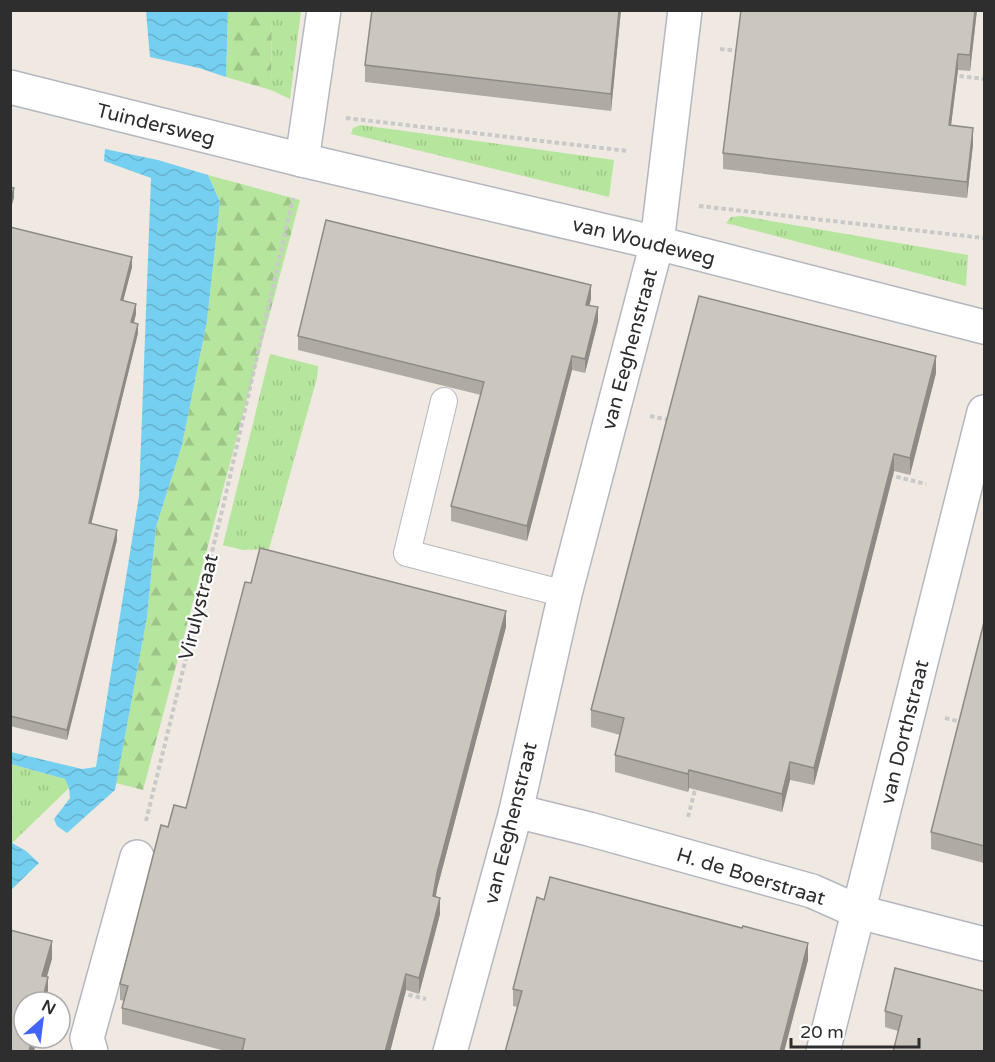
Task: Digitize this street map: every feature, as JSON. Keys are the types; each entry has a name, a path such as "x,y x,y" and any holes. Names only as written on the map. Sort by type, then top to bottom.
{"street":[{"path":"302,160 324,10"},
{"name":"van Eeghenstraat","path":"450,1052 516,811 565,594 657,243 686,10"},
{"name":"Tuindersweg","path":"10,87 302,160"},
{"name":"van Woudeweg","path":"302,160 657,243 984,327"},
{"name":"van Dorthstraat","path":"823,1052 984,412"},
{"name":"H. de Boerstraat","path":"516,811 812,891 859,912 984,944"},
{"path":"91,1052 87,1038 137,857"}],"lane":[{"path":"444,401 407,553 565,594"}],"path":[{"path":"681,44 750,52"},
{"path":"940,74 984,79"},
{"path":"309,114 668,156"},
{"name":"Virulystraat","path":"137,857 223,507 302,160"},
{"path":"662,201 984,238"},
{"path":"614,406 670,420"},
{"path":"884,474 964,493"},
{"path":"679,855 696,785"},
{"path":"392,990 461,1008"}],"green space":[{"path":"228,11 272,11 271,90 226,77"},
{"path":"272,11 301,11 290,99 271,90"},
{"path":"361,125 614,160 609,197 351,134 353,128"},
{"path":"208,175 300,200 143,790 116,783 147,617 156,527 182,445 207,321 220,202"},
{"path":"742,216 968,255 966,286 726,223 731,217"},
{"path":"270,354 318,366 317,378 269,549 243,550 223,545"},
{"path":"11,764 65,779 69,788 11,844"}],"water":[{"path":"146,11 228,11 226,77 199,68 150,57"},
{"path":"105,149 158,160 208,175 220,202 207,321 182,445 156,527 147,617 115,790 67,833 57,826 54,819 70,798 65,779 11,764 11,752 82,769 96,767 139,496 151,178 104,161"},
{"path":"10,844 26,851 39,863 11,890"}],"building":[{"path":"372,10 619,10 611,94 365,65"},
{"path":"741,10 975,10 970,55 958,54 949,125 973,128 967,182 723,153"},
{"path":"10,187 14,188 10,201"},
{"path":"326,220 591,285 586,305 598,307 585,359 572,356 527,526 451,506 484,382 298,336"},
{"path":"10,227 132,257 121,300 136,304 131,322 138,324 89,523 117,530 67,730 10,716"},
{"path":"699,296 936,356 910,458 894,454 814,768 790,762 782,794 689,770 688,774 615,755 624,718 591,710"},
{"path":"260,548 506,611 437,873 433,896 440,898 419,978 406,974 385,1052 242,1052 245,1039 122,1008 128,986 120,984 161,825 168,827 174,805 186,808 245,582 251,583"},
{"path":"984,622 984,846 931,832"},
{"path":"550,877 742,928 743,926 808,943 780,1052 505,1052 522,991 513,989 537,897 544,900"},
{"path":"10,930 52,941 42,976 48,977 45,990 12,990 12,1050 29,1050 29,1052 10,1052"},
{"path":"895,968 984,991 984,1052 893,1052 902,1016 885,1011"}]}
